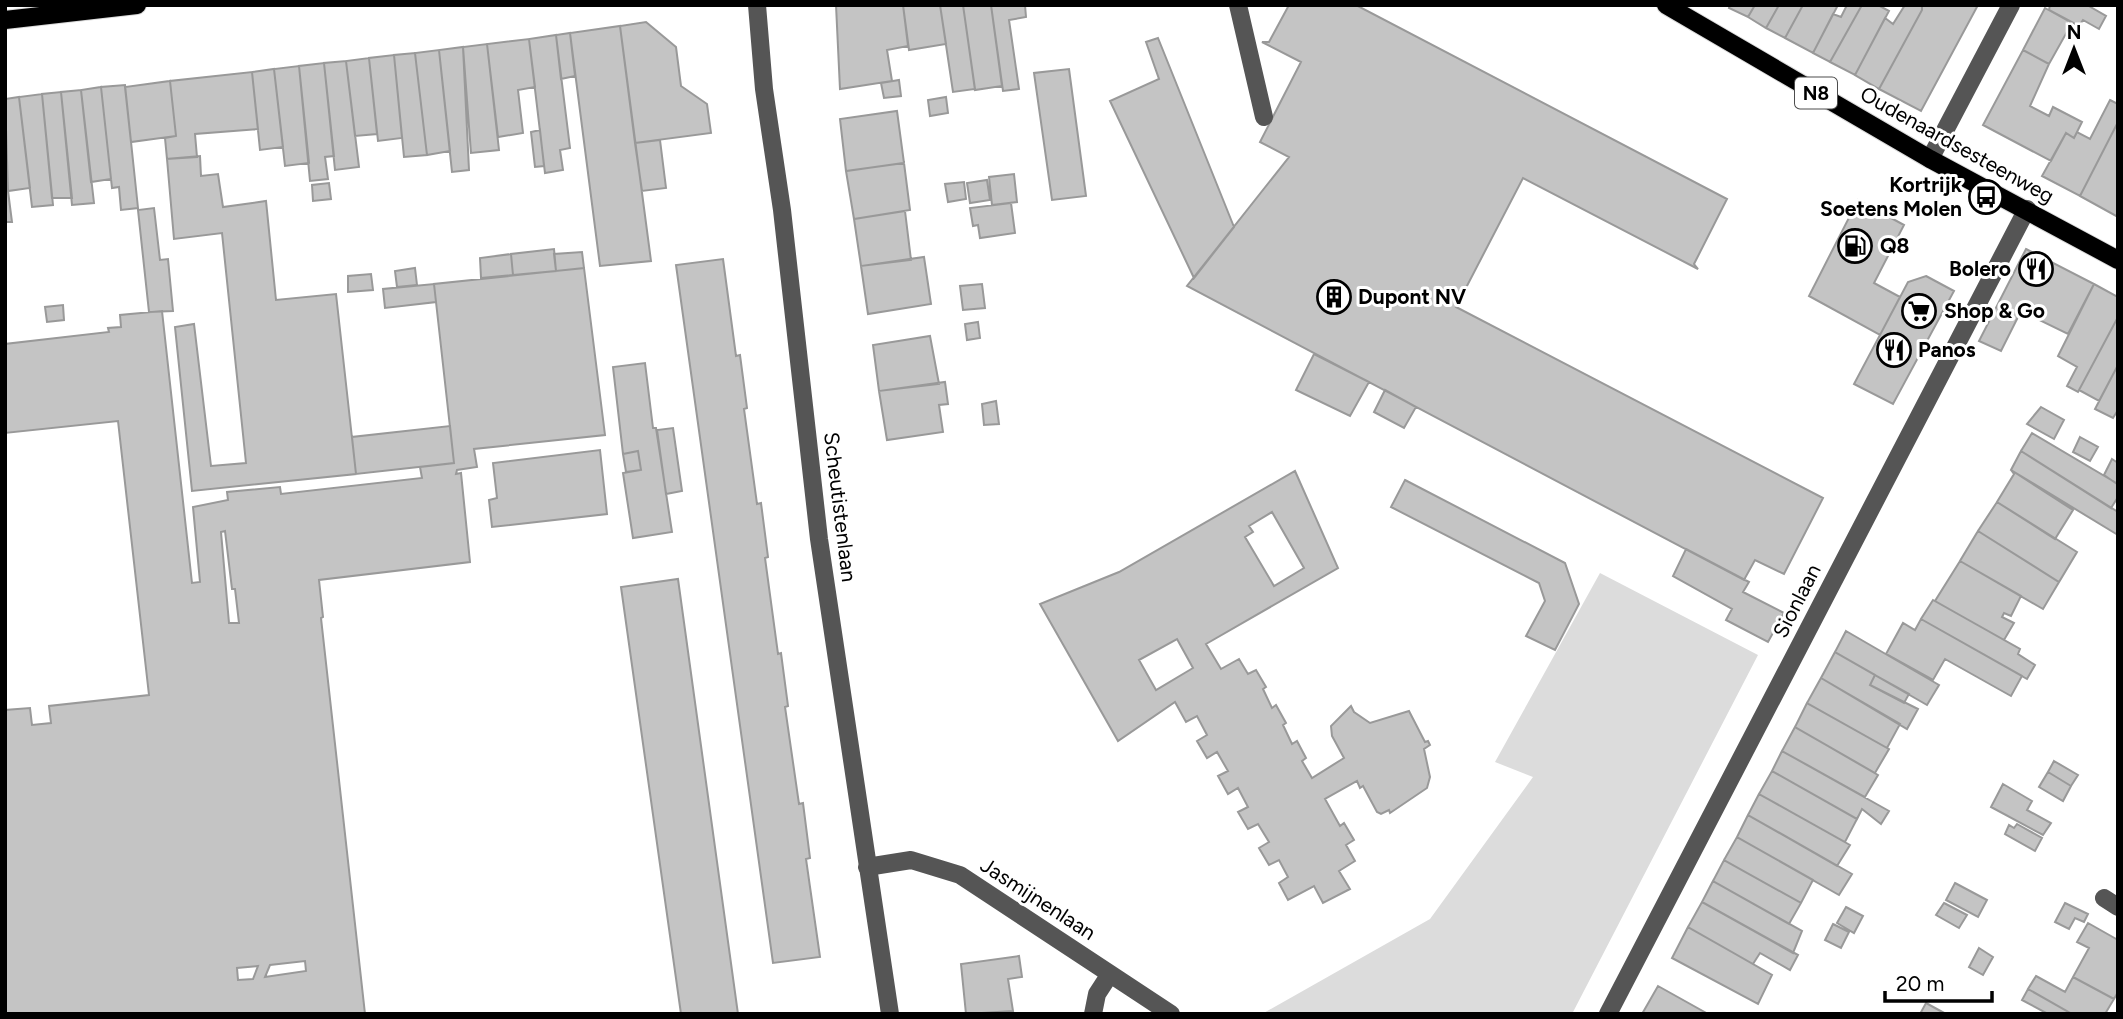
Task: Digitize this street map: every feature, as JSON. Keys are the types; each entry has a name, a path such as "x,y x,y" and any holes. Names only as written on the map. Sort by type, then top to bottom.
{"main road":[{"path":"5,20 136,5"},
{"name":"Oudenaardsesteenweg","path":"1666,5 1930,159 2118,260"}],"street":[{"name":"Scheutistenlaan","path":"757,5 764,89 782,210 819,538 890,1014"},
{"path":"1238,5 1264,117"},
{"path":"1930,159 2011,5"},
{"name":"Sionlaan","path":"1608,1014 2027,209"},
{"name":"Jasmijnenlaan","path":"867,867 911,860 960,875 1171,1014"},
{"path":"1093,1014 1097,994 1110,974"}],"shaded area":[{"path":"1600,573 1758,655 1572,1014 1262,1014 1430,919 1533,777 1495,762"}],"building":[{"path":"836,5 903,5 908,46 887,50 892,81 840,89"},
{"path":"903,5 940,5 946,44 909,50"},
{"path":"940,5 963,5 975,89 953,92"},
{"path":"963,5 991,5 1002,86 975,90"},
{"path":"991,5 1025,5 1026,17 1009,20 1019,89 1003,91"},
{"name":"Dupont NV","path":"1289,5 1356,5 1727,199 1694,264 1698,269 1523,178 1456,307 1823,498 1784,574 1755,560 1744,580 1187,286 1289,157 1260,142 1301,62 1262,42 1269,42"},
{"path":"1730,5 1755,5 1748,17 1729,8"},
{"path":"1755,5 1779,5 1766,28 1748,17"},
{"path":"1779,5 1803,5 1785,38 1766,28"},
{"path":"1803,5 1838,5 1813,53 1785,38"},
{"path":"1847,5 1862,5 1830,62 1813,53 1833,14 1841,17"},
{"path":"1862,5 1878,5 1889,11 1855,75 1830,62"},
{"path":"1905,5 1922,5 1922,10 1879,89 1855,75 1885,18 1893,24"},
{"path":"1922,5 1978,5 1921,111 1879,89 1922,10"},
{"path":"2050,5 2087,5 2106,16 2099,29 2083,20 2079,26 2049,10"},
{"path":"2045,8 2072,23 2049,64 2023,50"},
{"path":"646,22 676,47 681,86 707,104 711,133 635,143 620,26"},
{"path":"620,26 651,261 600,266 570,33"},
{"path":"570,33 575,76 561,79 556,35"},
{"path":"556,35 570,148 560,150 563,170 545,173 529,39"},
{"path":"1158,38 1234,227 1194,278 1110,101 1159,79 1146,42"},
{"path":"529,39 535,87 518,90 523,133 498,137 487,44"},
{"path":"487,44 499,150 471,153 463,47"},
{"path":"463,47 469,170 452,172 439,50"},
{"path":"439,50 450,151 427,155 415,53"},
{"path":"2023,50 2049,64 2030,106 2049,116 2053,107 2082,122 2074,138 2066,133 2051,161 1983,125"},
{"path":"415,53 427,155 404,157 394,55"},
{"path":"394,55 402,138 378,141 369,58"},
{"path":"369,58 377,134 355,136 346,61"},
{"path":"346,61 359,167 335,170 324,63"},
{"path":"324,63 334,156 325,157 328,179 310,181 299,66"},
{"path":"299,66 309,163 285,166 274,69"},
{"path":"274,69 283,147 260,150 252,72"},
{"path":"1069,69 1086,196 1052,200 1034,73"},
{"path":"252,72 258,129 195,134 197,157 167,159 165,138 176,136 170,81"},
{"path":"899,80 901,96 884,98 881,83"},
{"path":"170,81 176,136 131,142 125,87"},
{"path":"125,85 138,208 121,210 119,187 112,188 101,87"},
{"path":"101,87 111,179 91,182 81,90"},
{"path":"81,90 94,203 72,205 61,92"},
{"path":"61,92 72,198 52,198 42,94"},
{"path":"42,94 53,205 32,207 19,97"},
{"path":"19,97 30,188 8,191 5,99"},
{"path":"946,97 948,113 930,116 928,100"},
{"path":"2110,100 2118,104 2118,122 2080,196 2042,176 2066,133 2074,138 2077,132 2090,139"},
{"path":"897,111 904,163 846,171 840,119"},
{"path":"2118,122 2118,217 2080,196"},
{"path":"540,130 544,166 535,167 531,132"},
{"path":"660,140 666,188 642,191 635,143"},
{"path":"200,156 201,176 218,174 223,207 266,201 276,300 336,294 356,474 192,491 175,327 194,324 211,466 246,463 222,233 174,239 167,159"},
{"path":"904,163 910,210 854,219 846,171"},
{"path":"5,169 8,191 12,222 5,222"},
{"path":"1014,174 1017,202 992,205 989,177"},
{"path":"987,180 990,200 970,203 967,183"},
{"path":"964,182 966,199 948,202 945,184"},
{"path":"329,183 331,199 313,201 312,185"},
{"path":"1858,200 1904,225 1874,283 1900,297 1880,335 1809,296"},
{"path":"1011,203 1015,233 980,238 978,225 973,226 970,208"},
{"path":"154,208 160,260 168,259 173,311 149,312 138,210"},
{"path":"905,211 911,260 861,266 854,219"},
{"path":"554,249 556,271 513,275 511,254"},
{"path":"2026,249 2094,284 2068,334 2021,311 2001,351 1979,341"},
{"path":"582,252 584,268 556,271 554,254"},
{"path":"511,254 513,275 481,278 480,258"},
{"path":"924,257 931,304 868,314 861,266"},
{"path":"723,259 736,356 740,355 747,408 744,409 757,504 761,503 768,557 765,558 778,654 781,653 788,706 785,707 799,804 803,803 810,858 806,859 820,957 773,963 676,265"},
{"path":"415,268 417,285 397,287 395,271"},
{"path":"584,268 605,435 474,449 477,467 457,470 456,474 461,473 470,562 319,580 365,1014 5,1014 5,710 30,708 32,725 51,723 49,706 149,695 118,421 5,433 5,344 109,332 108,328 121,327 120,315 162,311 192,583 200,582 193,507 228,500 227,492 280,487 281,494 422,478 420,467 454,463 434,284","holes":["225,531 232,589 235,589 239,623 229,623 221,532","305,961 306,971 265,977 270,965","258,966 253,979 238,980 237,968"]},
{"path":"371,274 373,290 348,292 348,276"},
{"path":"1926,276 1954,291 1893,404 1854,384 1908,282"},
{"path":"434,284 436,302 385,308 383,289"},
{"path":"982,284 985,308 963,310 960,286"},
{"path":"2094,284 2118,297 2118,317 2078,392 2067,386 2077,367 2058,356"},
{"path":"63,305 64,320 47,322 45,307"},
{"path":"2118,317 2118,365 2099,401 2079,390"},
{"path":"978,322 980,338 967,340 965,324"},
{"path":"930,336 939,384 879,391 873,345"},
{"path":"1314,354 1369,382 1350,416 1296,390"},
{"path":"645,363 653,428 656,428 672,532 633,538 623,473 641,470 638,451 623,454 613,367"},
{"path":"2118,365 2118,410 2113,418 2095,409"},
{"path":"945,382 948,404 939,405 943,432 887,440 879,391"},
{"path":"1385,390 1416,407 1404,428 1374,412"},
{"path":"996,401 999,424 984,425 982,404"},
{"path":"2041,407 2064,420 2054,439 2027,424"},
{"path":"450,426 454,463 356,474 352,437"},
{"path":"673,428 682,491 666,494 657,430"},
{"path":"2032,433 2118,484 2118,497 2111,508 2021,451"},
{"path":"2080,437 2098,447 2090,461 2073,452"},
{"path":"600,450 607,514 492,527 489,500 497,498 493,463"},
{"path":"638,451 641,470 626,472 623,454"},
{"path":"2021,451 2118,512 2118,535 2011,470"},
{"path":"2112,459 2118,463 2117,484 2104,475"},
{"path":"2011,470 2073,510 2055,539 1997,502 2014,474"},
{"path":"1295,471 1338,568 1206,644 1221,669 1239,659 1248,674 1256,670 1266,687 1263,689 1272,708 1276,705 1286,723 1283,725 1292,744 1297,741 1306,758 1302,761 1312,778 1344,758 1332,736 1331,726 1351,706 1354,712 1370,723 1409,711 1425,742 1428,741 1430,745 1424,749 1430,777 1427,788 1390,813 1389,810 1381,814 1377,812 1363,786 1360,788 1357,781 1325,799 1340,826 1344,823 1354,840 1346,845 1355,861 1339,871 1350,889 1323,903 1314,886 1288,900 1279,883 1288,877 1279,860 1269,865 1259,848 1269,842 1258,824 1248,829 1238,812 1248,807 1238,788 1228,794 1218,776 1228,771 1217,752 1207,758 1197,741 1207,735 1197,716 1186,722 1175,702 1118,741 1040,604 1119,572","holes":["1272,512 1304,568 1274,586 1245,537 1253,532 1249,526","1177,639 1193,668 1156,690 1139,660"]},
{"path":"1405,480 1565,563 1579,604 1555,650 1526,636 1545,601 1539,583 1391,507"},
{"path":"1997,502 2077,552 2059,582 1978,531"},
{"path":"1978,531 2059,582 2043,609 1960,561"},
{"path":"1686,549 1749,582 1743,592 1784,613 1768,642 1726,620 1732,609 1673,576"},
{"path":"1960,561 2021,596 2011,616 2004,613 2002,617 2014,623 2004,640 1935,601"},
{"path":"678,579 738,1014 681,1014 621,587"},
{"path":"1933,600 2020,649 2018,654 2035,665 2027,679 1921,619"},
{"path":"1921,619 2022,676 2011,696 1945,659 1933,680 1886,654 1903,623 1915,630"},
{"path":"1846,631 1939,685 1927,705 1835,652"},
{"path":"1835,652 1875,675 1870,685 1918,709 1907,729 1821,678"},
{"path":"1875,675 1909,694 1904,703 1870,685"},
{"path":"1821,678 1900,724 1887,748 1807,703"},
{"path":"1807,703 1889,749 1875,773 1795,727"},
{"path":"1795,727 1878,775 1865,797 1782,751"},
{"path":"1782,751 1889,811 1881,824 1862,809 1857,819 1772,771"},
{"path":"2054,761 2078,775 2071,786 2048,772"},
{"path":"1772,771 1857,819 1845,842 1759,794"},
{"path":"2048,772 2071,786 2063,801 2039,787"},
{"path":"2003,784 2032,801 2027,810 2051,823 2043,835 1991,807"},
{"path":"1759,794 1850,845 1837,866 1748,815"},
{"path":"1748,815 1852,874 1839,895 1737,837"},
{"path":"2017,824 2042,838 2035,851 2005,834 2009,825 2014,828"},
{"path":"1737,837 1813,880 1801,903 1724,860"},
{"path":"1724,860 1801,903 1789,924 1713,881"},
{"path":"1713,881 1802,931 1793,953 1702,902"},
{"path":"1955,883 1987,900 1978,917 1946,900"},
{"path":"1702,902 1798,955 1790,970 1760,953 1753,964 1688,927"},
{"path":"1944,903 1967,915 1959,928 1936,915"},
{"path":"2065,903 2088,914 2084,922 2075,918 2069,929 2055,922"},
{"path":"1846,907 1863,916 1854,933 1837,923"},
{"path":"2088,923 2118,940 2118,992 2114,999 2073,977 2089,948 2077,942"},
{"path":"1833,924 1849,932 1841,948 1825,940"},
{"path":"1688,927 1772,975 1758,1004 1672,958"},
{"path":"1979,948 1993,957 1983,975 1969,967"},
{"path":"1019,956 1022,977 1008,979 1013,1011 966,1014 961,964"},
{"path":"2036,976 2065,992 2073,977 2114,999 2105,1014 2072,1014 2028,989"},
{"path":"1658,986 1708,1014 1642,1014"},
{"path":"2028,989 2072,1014 2048,1014 2022,1000"},
{"path":"1926,1003 1946,1014 1920,1014"}],"place":[{"name":"Kortrijk Soetens Molen","path":"1986,197"},
{"name":"Q8","path":"1855,246"},
{"name":"Bolero","path":"2036,269"},
{"name":"Dupont NV","path":"1334,297"},
{"name":"Shop & Go","path":"1919,311"},
{"name":"Panos","path":"1894,350"}]}
